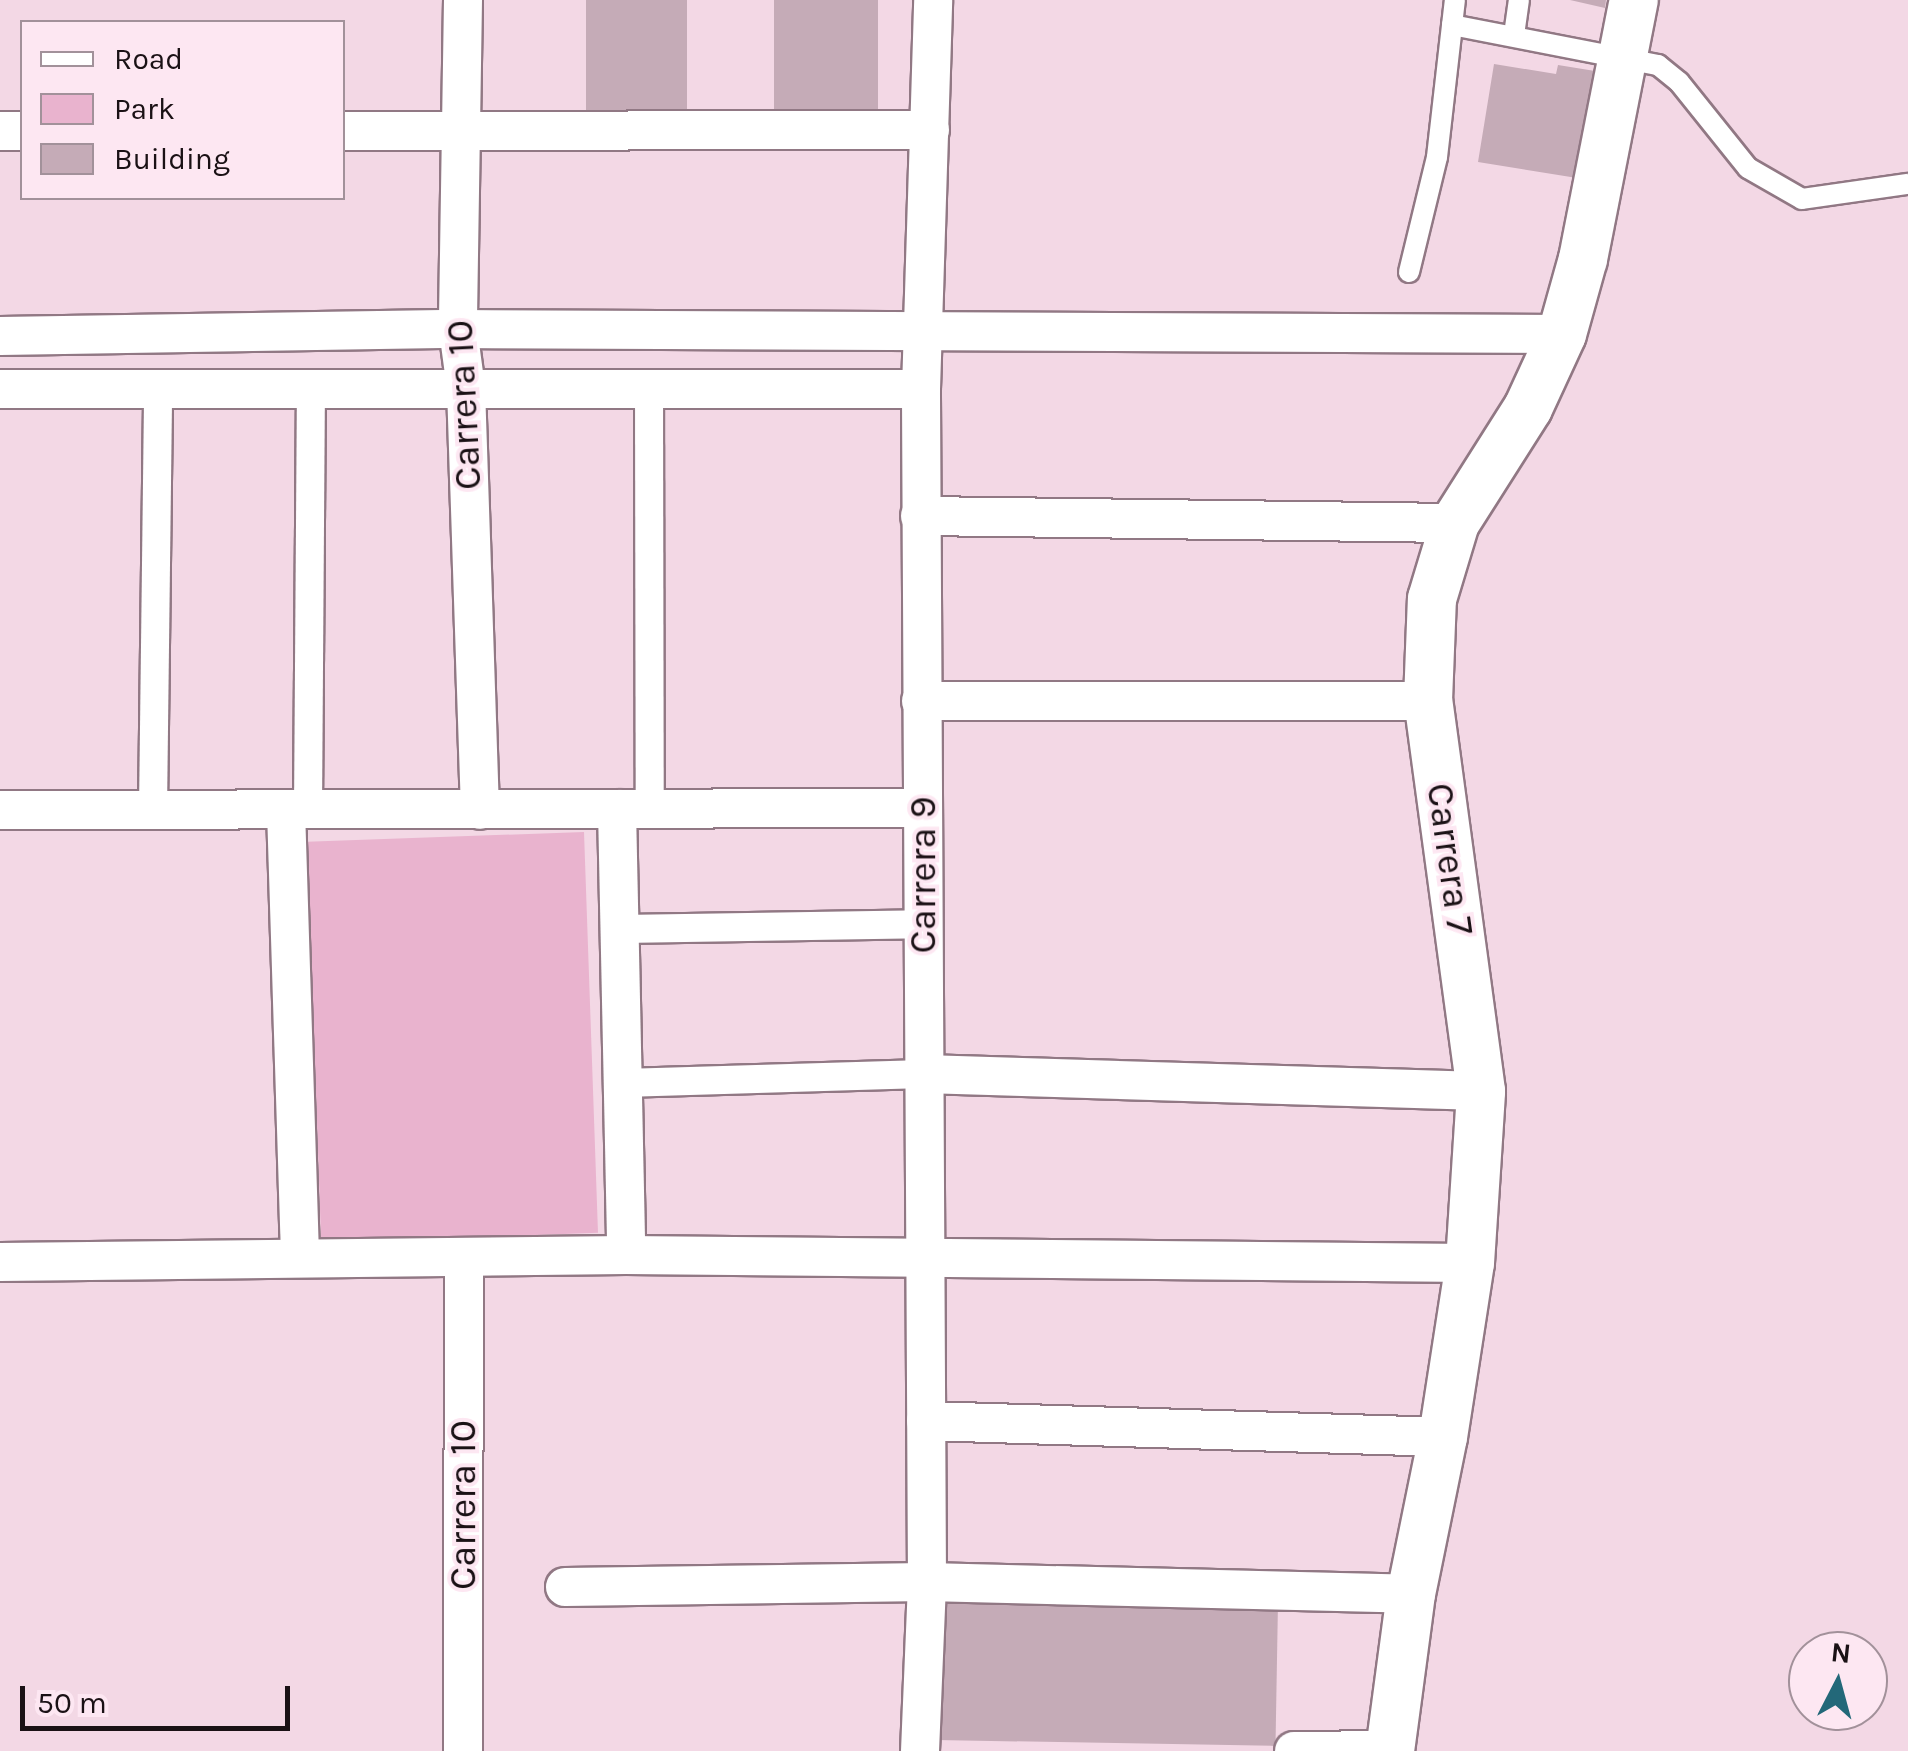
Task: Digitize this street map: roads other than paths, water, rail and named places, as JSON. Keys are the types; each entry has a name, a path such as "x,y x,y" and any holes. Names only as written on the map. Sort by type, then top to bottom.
{"street":[{"name":"Carrera 10","path":"463,0 458,329 466,388 480,810"},
{"name":"Carrera 9","path":"920,1751 927,1582 921,390 934,0"},
{"name":"Carrera 7","path":"1390,1751 1411,1594 1443,1437 1470,1264 1481,1091 1428,701 1432,599 1455,522 1528,408 1562,334 1583,259 1634,0"},
{"path":"345,131 930,130"},
{"path":"0,336 458,329 1562,334"},
{"path":"300,1256 297,810 311,388"},
{"path":"626,1255 620,929 633,809 650,388"},
{"path":"0,389 921,390"},
{"path":"153,810 158,389"},
{"path":"920,516 1455,522"},
{"path":"921,701 1428,701"},
{"path":"0,810 922,808"},
{"path":"620,929 923,924"},
{"path":"622,1083 924,1074 1481,1091"},
{"path":"0,1262 626,1255 1470,1264"},
{"name":"Carrera 10","path":"462,1751 464,1259"},
{"path":"926,1421 1443,1437"},
{"path":"565,1587 927,1582 1411,1594"},
{"path":"1294,1751 1390,1751"}],"lane":[{"path":"1409,272 1437,157 1455,0"},
{"path":"1514,36 1518,0"},
{"path":"1452,25 1658,64 1679,82 1748,168 1802,199 1908,184"}]}
